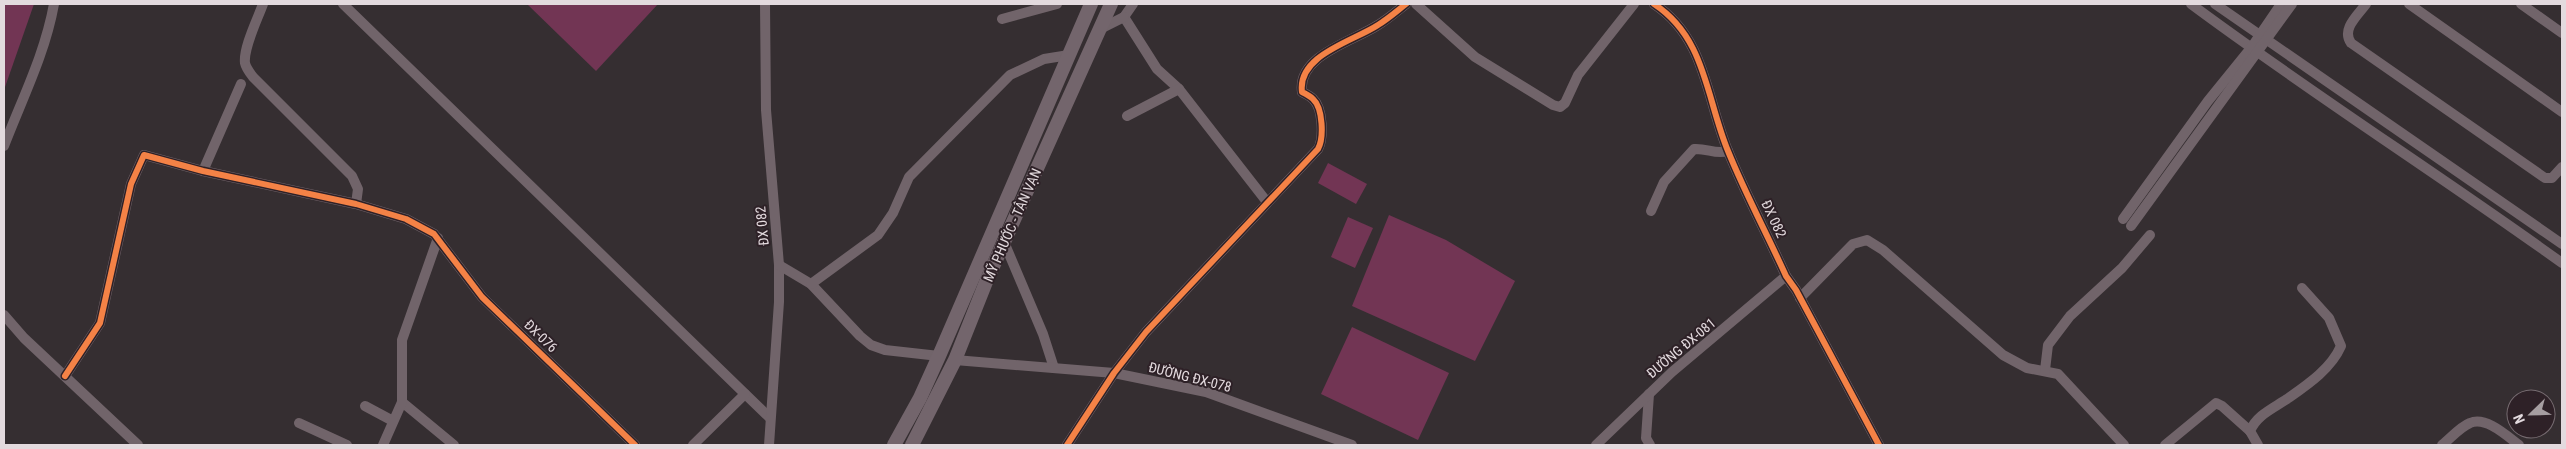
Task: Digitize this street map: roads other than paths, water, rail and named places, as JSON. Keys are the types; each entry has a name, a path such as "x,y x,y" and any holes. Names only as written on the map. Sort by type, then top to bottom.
{"main road":[{"name":"MỸ PHƯỚC - TÂN VẠN","path":"894,445 920,398 939,356 1091,4"},
{"name":"MỸ PHƯỚC - TÂN VẠN","path":"912,445 955,360 1004,242 1111,4"}],"street":[{"path":"4,146 42,51 54,4"},
{"path":"263,4 247,50 245,62 247,68 253,77 352,176 358,189 356,204"},
{"path":"343,4 770,418"},
{"name":"ĐX 082","path":"765,4 766,110 779,265 780,302 769,445"},
{"path":"1002,18 1058,4"},
{"path":"1100,28 1124,17 1133,4"},
{"path":"1068,445 1114,373 1146,332 1318,149 1322,142 1321,118 1315,100 1302,92 1301,84 1304,72 1342,42 1378,25 1406,4"},
{"path":"1416,4 1475,57 1553,105 1560,106 1565,103 1578,75 1634,4"},
{"name":"ĐX 082","path":"1654,4 1666,8 1695,48 1728,151 1786,276 1800,298 1878,445"},
{"path":"2192,4 2255,50 2481,204 2562,263"},
{"path":"2215,4 2562,244"},
{"path":"2264,37 2281,4"},
{"path":"2131,226 2264,37 2292,4"},
{"path":"2366,4 2347,30 2347,37 2351,43 2545,178 2552,178 2562,166"},
{"path":"2409,4 2562,112"},
{"path":"2521,4 2562,33"},
{"path":"1124,17 1157,68 1180,89 1267,202"},
{"path":"2123,219 2208,101 2255,50"},
{"path":"811,284 878,235 893,213 909,177 1010,75 1044,59 1069,55"},
{"path":"203,171 241,84"},
{"path":"1127,116 1180,89"},
{"path":"1651,211 1664,182 1694,149 1708,149 1720,153 1728,151"},
{"path":"65,376 100,323 131,184 144,155 203,171 356,204 406,219 438,238 402,340 402,402 383,445"},
{"path":"2045,370 2048,345 2070,316 2122,268 2150,235"},
{"name":"ĐX-076","path":"438,238 482,297 629,443"},
{"path":"1800,298 1853,244 1867,240 1883,250 2004,354 2027,368 2058,374 2124,445"},
{"path":"1004,242 1043,334 1054,368"},
{"path":"779,265 811,284 860,336 871,345 885,350 939,356"},
{"name":"ĐƯỜNG ĐX-081","path":"1596,445 1649,394 1786,276"},
{"path":"2250,431 2255,420 2288,398 2334,361 2341,346 2329,318 2302,288"},
{"path":"4,315 24,338 138,445"},
{"name":"ĐƯỜNG ĐX-078","path":"955,360 1114,373 1206,392 1352,445"},
{"path":"693,445 745,394"},
{"path":"1649,394 1646,438 1650,445"},
{"path":"402,402 454,445"},
{"path":"2165,445 2216,403 2250,431 2258,445"},
{"path":"365,406 393,421"},
{"path":"2442,445 2471,422 2483,422 2499,430 2519,445"},
{"path":"299,423 347,445"}]}
